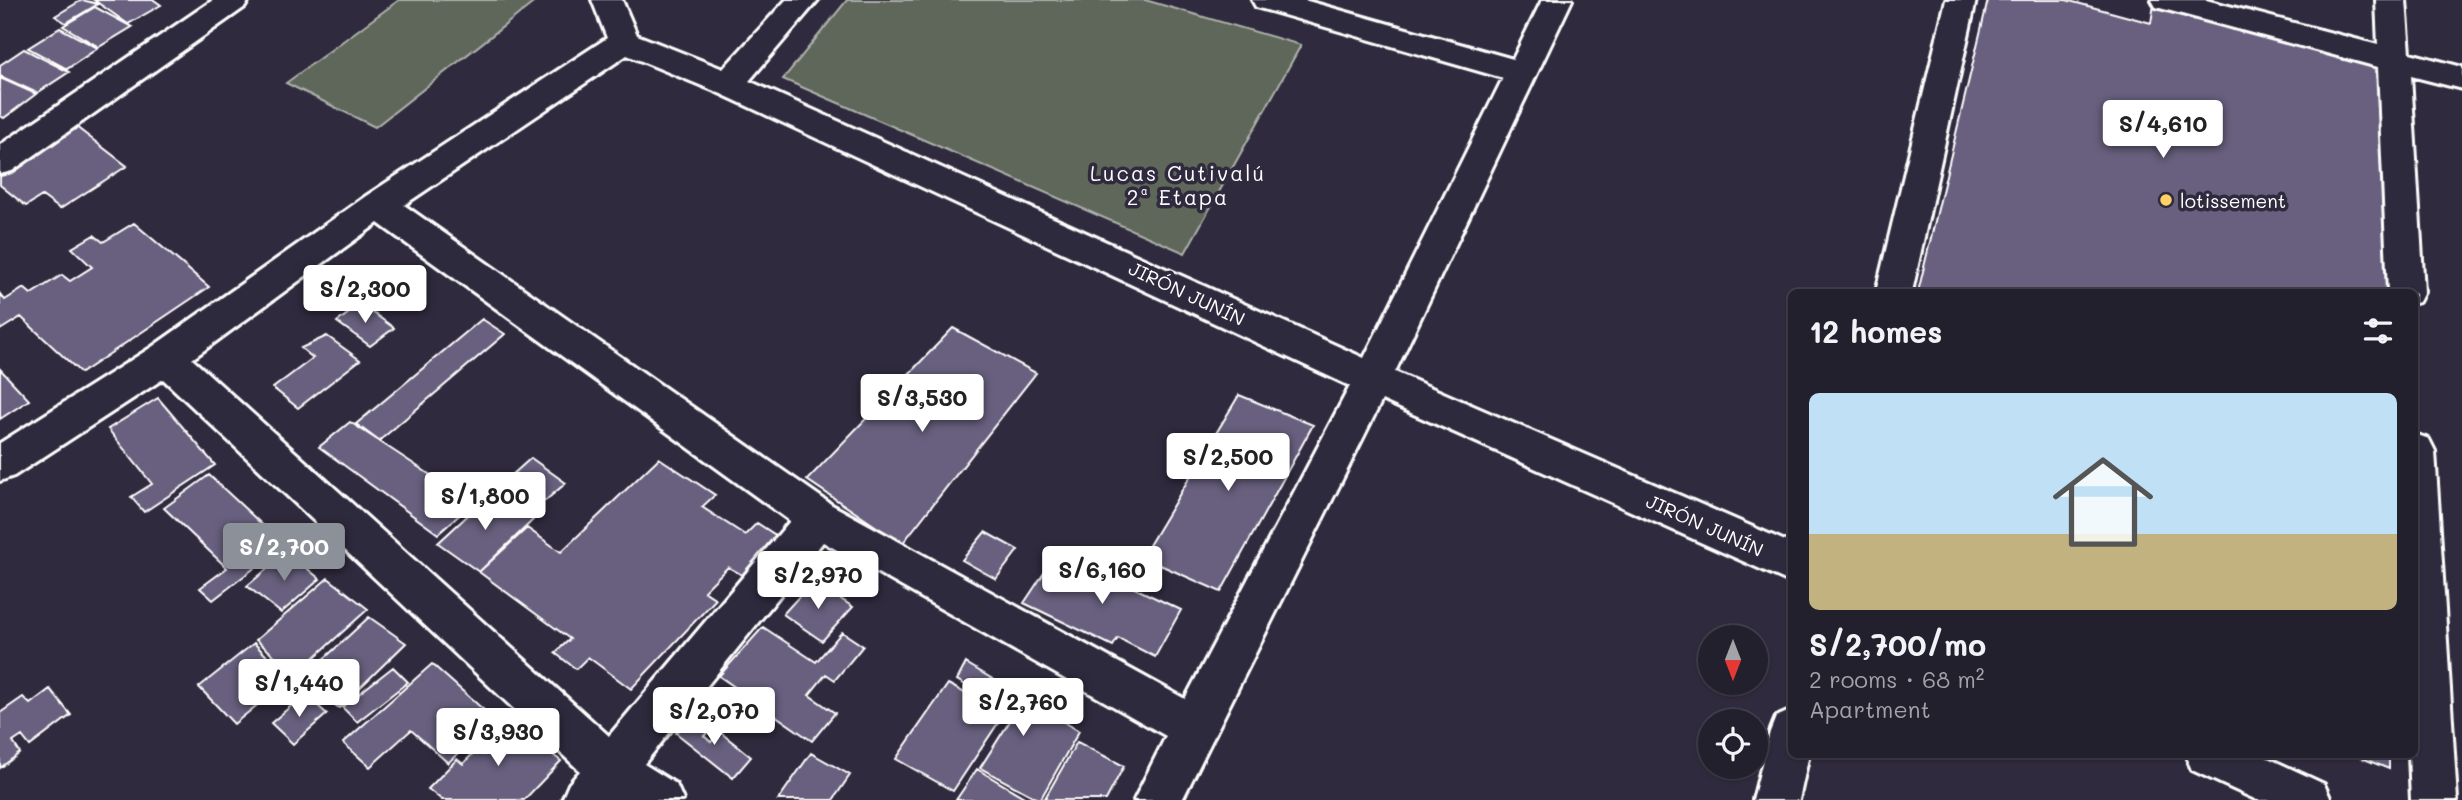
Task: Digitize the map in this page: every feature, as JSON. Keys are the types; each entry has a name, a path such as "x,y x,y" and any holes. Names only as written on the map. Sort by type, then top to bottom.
{"street":[{"path":"0,162 234,0"},
{"path":"0,464 165,358 378,205 624,42 607,0"},
{"path":"728,83 803,0"},
{"path":"1267,0 1521,72"},
{"path":"1157,800 1373,379 1558,0"},
{"path":"1895,289 1961,0"},
{"path":"2167,0 2462,78"},
{"path":"2391,0 2406,289"},
{"name":"JIRÓN JUNÍN","path":"624,42 728,83 1373,379 1788,562"},
{"path":"378,205 818,519 1195,728"},
{"path":"165,358 598,785 660,800"},
{"path":"2418,506 2434,800"},
{"path":"598,785 818,519"},
{"path":"1776,800 1788,749"},
{"path":"2217,758 2308,800"}],"green space":[{"path":"399,0 537,0 375,127 286,83"},
{"path":"847,0 1145,0 1301,45 1185,253 783,79"}],"building":[{"path":"82,0 98,4 66,23 55,16"},
{"path":"94,0 154,0 161,5 128,24"},
{"name":"lotissement","path":"1988,0 2066,0 2151,23 2154,4 2393,68 2392,289 1919,289"},
{"path":"95,7 132,27 99,47 63,26"},
{"path":"60,28 98,48 67,69 28,48"},
{"path":"24,49 69,72 37,93 0,76 0,65"},
{"path":"0,78 36,94 4,118 0,116"},
{"path":"71,123 127,166 60,209 42,196 26,206 0,185 0,172"},
{"path":"134,223 209,287 81,373 21,317 0,330 0,294 5,300 24,288 31,294 62,275 70,281 92,267 72,248 94,235 103,242"},
{"path":"361,304 394,328 370,346 337,322"},
{"path":"482,319 505,334 379,441 356,424"},
{"path":"953,328 1036,373 902,544 807,480"},
{"path":"327,336 360,360 298,408 273,388 313,358 301,348"},
{"path":"0,369 29,400 0,419"},
{"path":"1239,395 1313,425 1221,592 1142,557"},
{"path":"158,398 215,465 144,512 131,497 152,484 108,429"},
{"path":"350,422 473,503 438,534 319,447"},
{"path":"531,458 566,483 545,501 511,476"},
{"path":"659,458 715,495 702,507 745,535 757,523 780,538 744,576 728,567 704,591 716,599 631,689 588,657 576,669 555,653 570,639 479,572 527,528 561,552"},
{"path":"209,475 284,545 213,600 200,588 227,568 164,508"},
{"path":"492,493 533,520 479,572 438,543"},
{"path":"985,532 1018,550 996,579 962,560"},
{"path":"287,552 320,579 281,613 247,586"},
{"path":"1058,552 1181,610 1155,657 1118,638 1113,646 1024,603"},
{"path":"328,578 368,609 296,674 256,640"},
{"path":"813,581 853,607 822,641 783,614"},
{"path":"369,617 406,643 339,708 301,680"},
{"path":"763,627 816,662 842,632 863,646 835,680 826,674 809,695 835,713 812,741 719,676"},
{"path":"254,643 289,679 234,724 199,687"},
{"path":"966,663 1079,731 1040,800 980,768 1015,713 957,680"},
{"path":"432,664 494,719 448,763 411,730 370,767 343,743"},
{"path":"393,667 408,682 357,722 342,707"},
{"path":"948,684 1004,714 953,791 896,759"},
{"path":"50,689 71,715 30,746 22,736 13,742 20,753 0,768 0,713 23,697 30,704"},
{"path":"305,694 327,714 293,744 271,723"},
{"path":"501,715 561,761 524,800 442,800 428,789 457,759 463,764 482,744 477,740"},
{"path":"694,715 711,729 704,736 711,742 720,732 751,757 733,778 676,733"},
{"path":"1077,742 1124,766 1106,800 1044,800"},
{"path":"811,753 850,775 833,800 778,800"},
{"path":"2362,758 2389,758 2389,769"},
{"path":"977,769 1029,800 956,800"}],"place":[{"name":"lotissement","path":"2166,200"}],"district":[{"name":"Lucas Cutivalú 2ª Etapa","path":"1178,184"}]}
